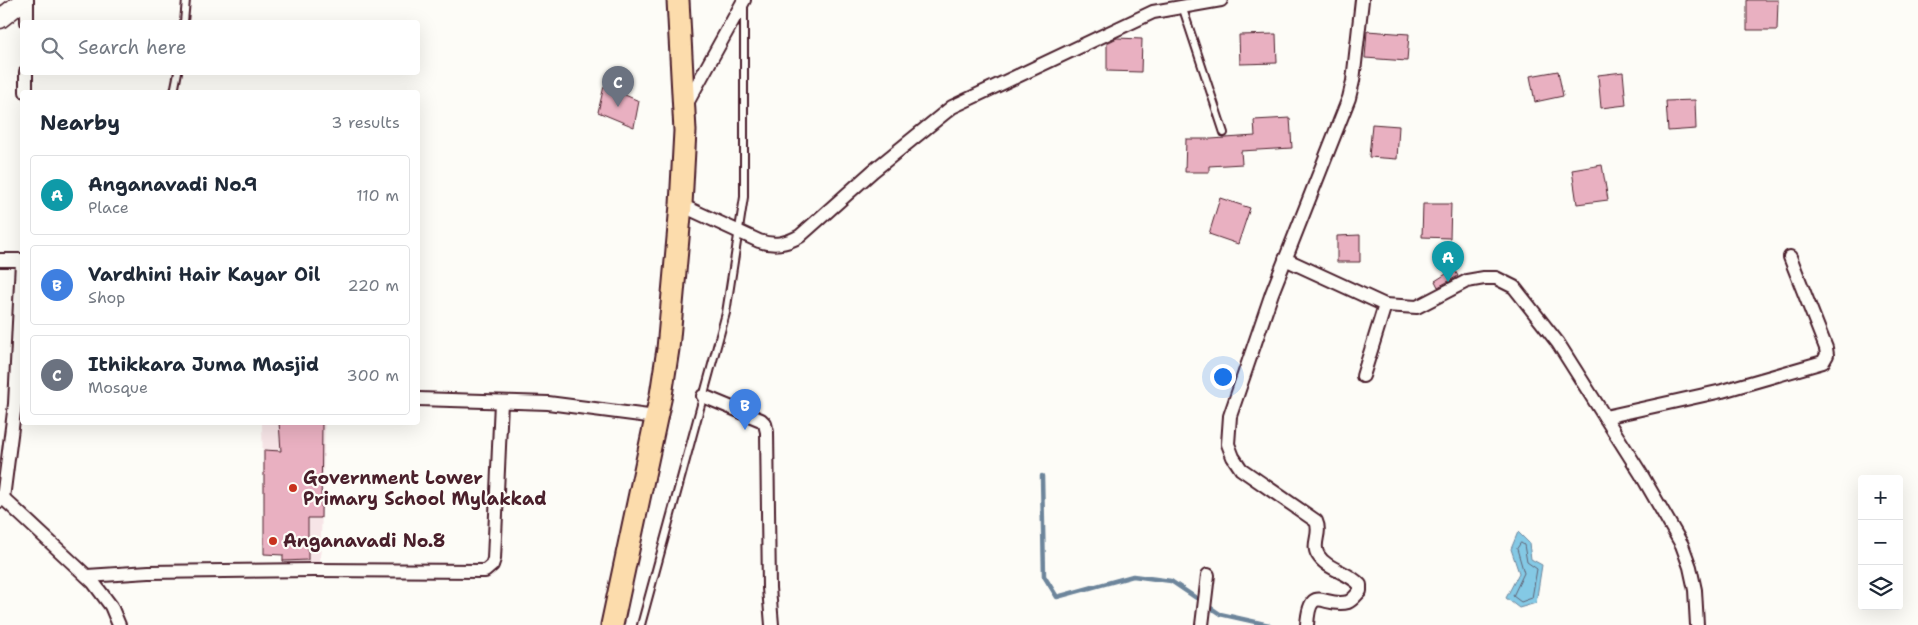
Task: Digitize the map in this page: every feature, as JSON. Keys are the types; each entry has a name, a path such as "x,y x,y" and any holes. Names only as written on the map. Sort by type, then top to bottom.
{"highway":[{"path":"612,625 656,418 668,349 682,205 685,106 678,0"}],"main road":[{"path":"0,19 26,0"}],"street":[{"path":"26,0 27,20"},
{"path":"685,106 744,0"},
{"path":"682,205 739,232 770,244 780,244 794,240 873,171 952,107 1142,16 1182,6 1221,0"},
{"path":"1307,625 1309,607 1313,602 1321,600 1350,601 1360,591 1360,585 1319,557 1315,548 1319,528 1316,521 1240,469 1228,444 1230,416 1272,293 1349,98 1362,0"},
{"path":"26,75 26,90"},
{"path":"1605,417 1722,391 1823,362 1827,355 1826,348 1790,257"},
{"path":"1285,259 1385,304 1417,307 1466,281 1484,278 1496,278 1514,287 1558,343 1641,474 1682,545 1690,567 1695,590 1697,625"},
{"path":"0,260 20,261"},
{"path":"1363,376 1385,304"},
{"path":"20,356 19,404 2,499 87,576 111,606 119,625"},
{"path":"703,396 761,420 765,424 767,432 769,588 772,625"},
{"path":"420,400 548,403 656,418"},
{"path":"87,576 149,572 486,570 492,565 494,560 501,402"},
{"path":"1202,625 1208,575"}],"lane":[{"path":"184,20 186,0"},
{"path":"641,625 726,313 744,197 744,0"},
{"path":"1182,6 1224,132"},
{"path":"174,90 177,75"}],"shaded area":[{"name":"Government Lower Primary School Mylakkad","path":"262,425 325,425 320,567 282,567 284,518 264,515"}],"water":[{"path":"1518,532 1529,543 1531,559 1542,565 1536,603 1519,608 1506,598 1519,573 1511,549"}],"building":[{"path":"1747,0 1778,0 1777,30 1747,30"},
{"path":"1367,31 1409,34 1407,61 1365,58"},
{"path":"1276,34 1277,63 1240,64 1239,35"},
{"path":"1117,38 1142,39 1141,72 1107,71 1107,43"},
{"path":"1558,71 1563,96 1535,102 1530,76"},
{"path":"1623,72 1626,105 1601,108 1598,75"},
{"path":"604,86 639,101 634,127 598,112"},
{"path":"1695,100 1696,129 1668,131 1666,101"},
{"path":"1290,118 1292,148 1241,151 1242,164 1209,166 1209,172 1185,172 1186,139 1255,136 1254,120"},
{"path":"1372,124 1399,126 1397,159 1369,157"},
{"path":"1602,165 1608,200 1577,204 1572,170"},
{"path":"1220,198 1250,208 1238,244 1209,234"},
{"path":"1423,204 1451,204 1450,238 1422,237"},
{"path":"1360,235 1360,262 1337,262 1337,236"},
{"path":"1454,269 1458,276 1438,287 1435,281"},
{"name":"Government Lower Primary School Mylakkad","path":"279,425 322,425 321,518 308,518 308,560 283,561 283,555 264,554 264,450 281,451"}],"waterway":[{"path":"1042,476 1044,576 1057,597 1133,576 1171,581 1220,614 1269,625"}],"place":[{"name":"Ithikkara Juma Masjid","path":"618,107"},
{"name":"Anganavadi No.9","path":"1448,282"},
{"name":"Vardhini Hair Kayar Oil","path":"745,430"},
{"name":"Government Lower Primary School Mylakkad","path":"293,488"},
{"name":"Anganavadi No.8","path":"273,541"}]}
